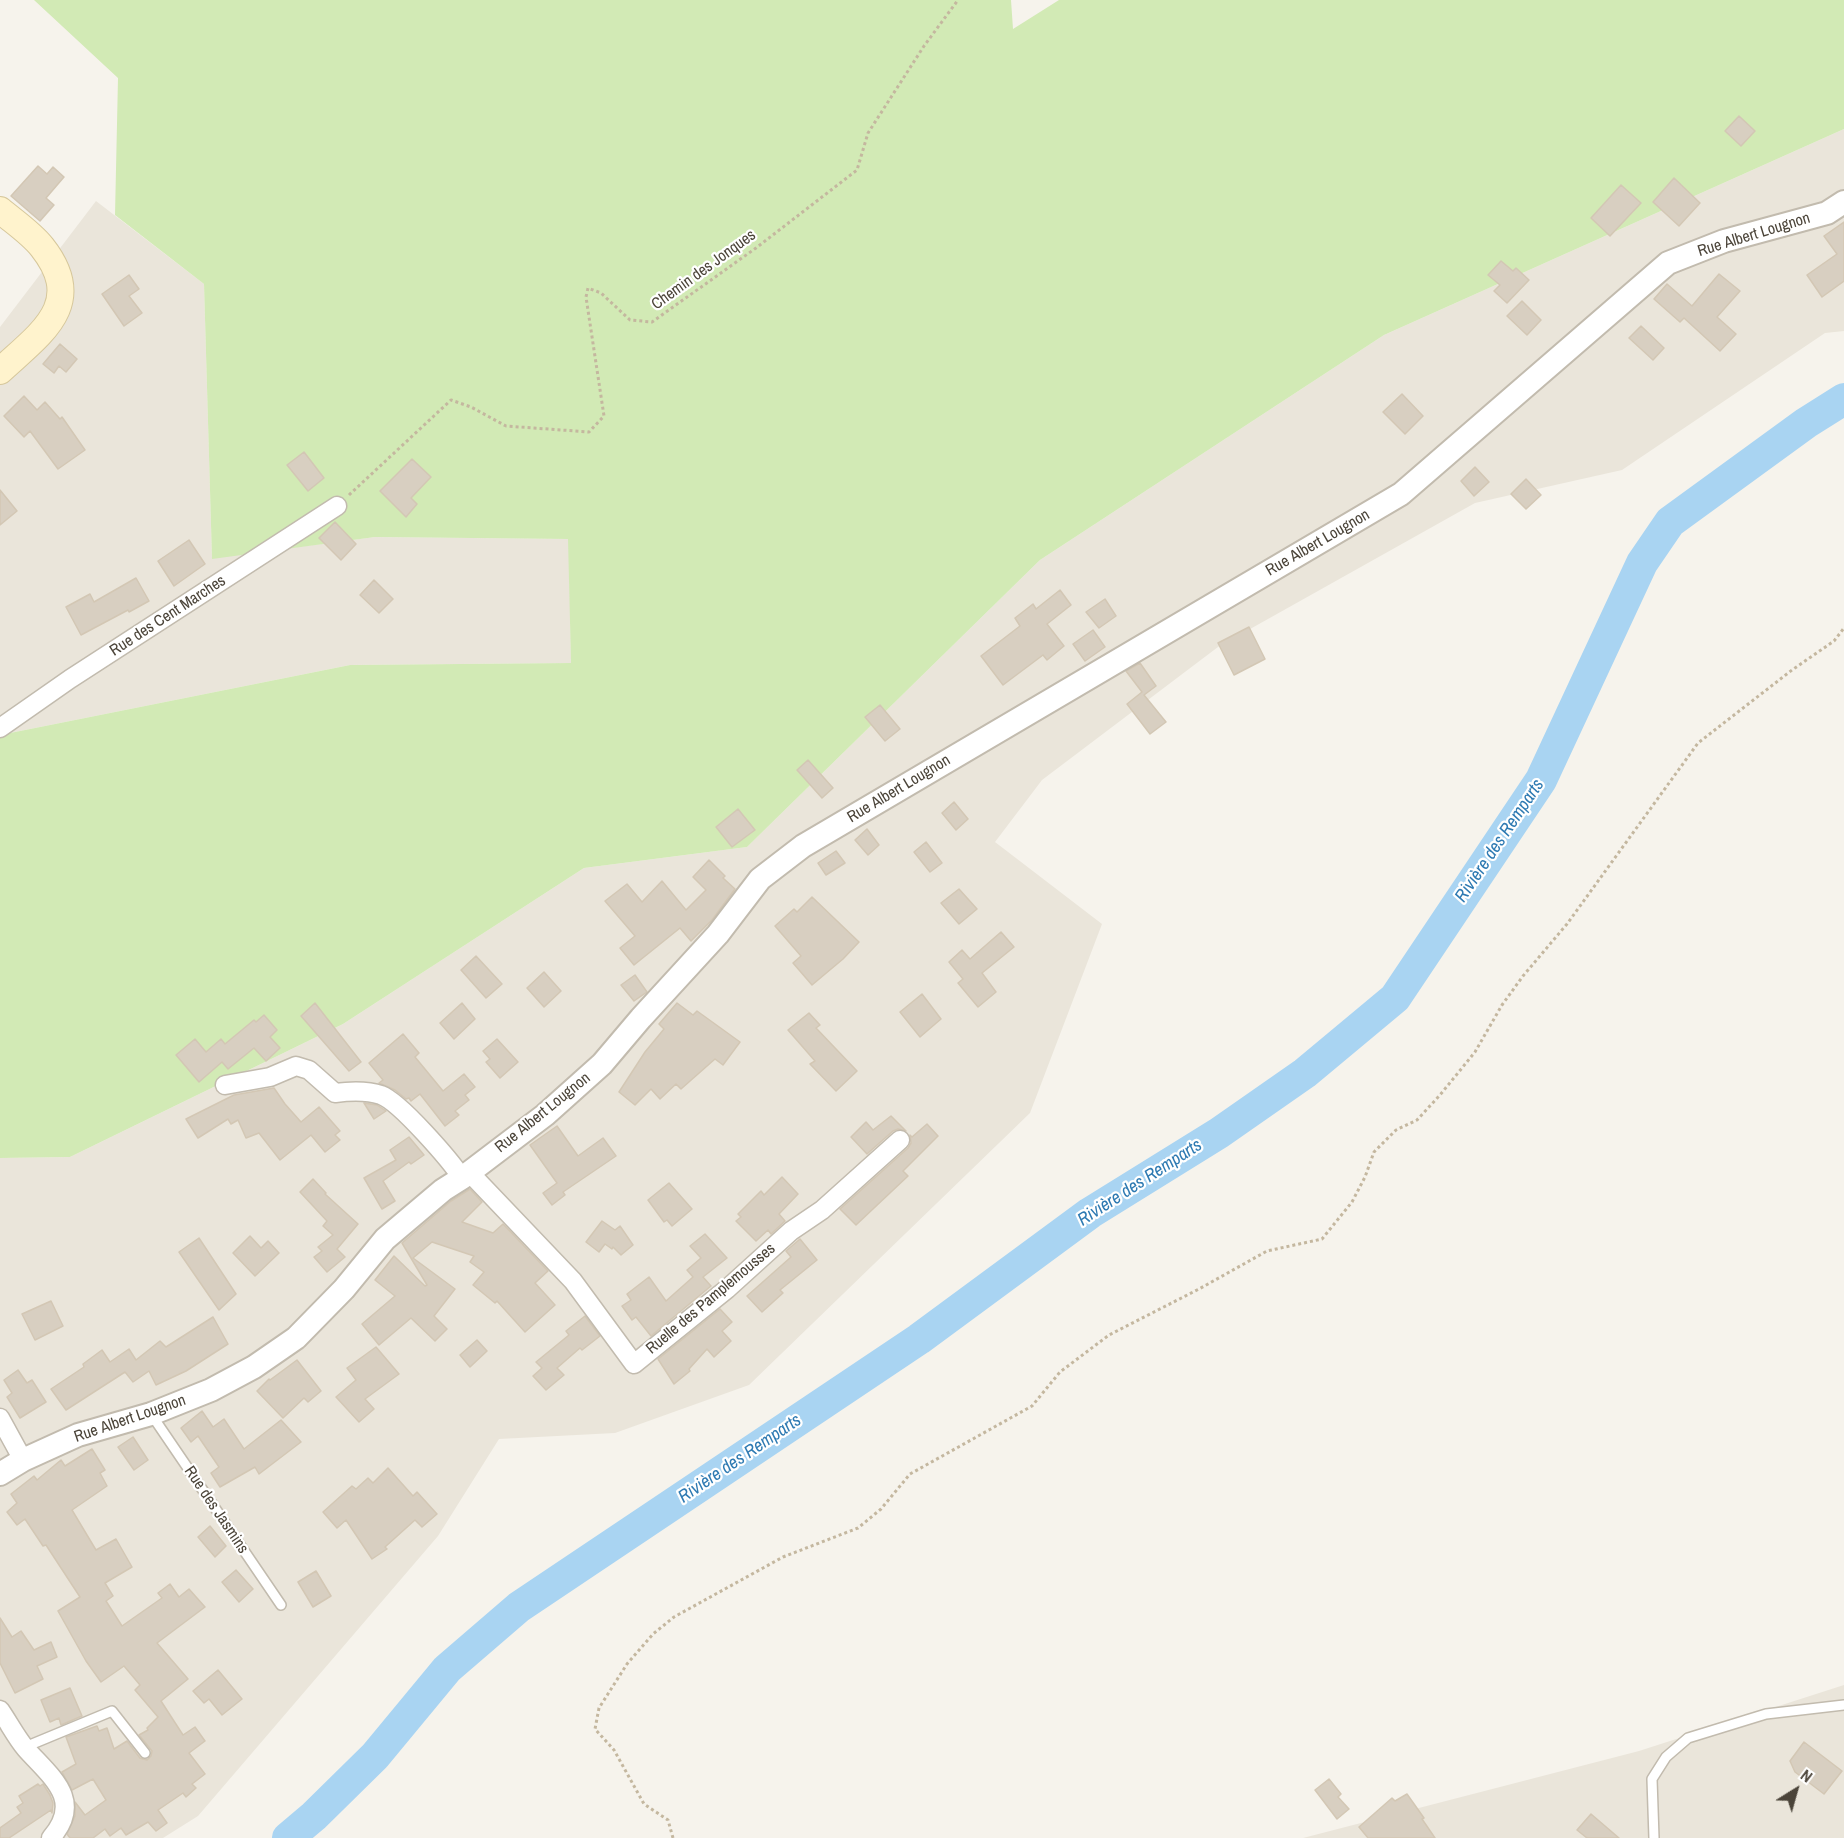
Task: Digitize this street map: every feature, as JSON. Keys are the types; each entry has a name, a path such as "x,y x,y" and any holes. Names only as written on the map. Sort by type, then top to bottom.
{"main road":[{"path":"0,210 41,246 59,274 62,300 48,325 0,371"}],"street":[{"name":"Rue Albert Lougnon","path":"0,1474 23,1460 78,1435 151,1414 211,1390 254,1367 297,1338 344,1289 385,1239 443,1191 545,1115 602,1064 718,934 760,879 803,846 1401,494 1668,263 1724,241 1827,213 1844,202"},
{"name":"Rue des Cent Marches","path":"0,728 70,679 337,506"},
{"path":"225,1085 270,1077 296,1066 309,1070 335,1093 365,1091 382,1095 396,1103 465,1175"},
{"name":"Ruelle des Pamplemousses","path":"465,1175 573,1281 634,1364 727,1289 791,1231 822,1210 900,1140"},
{"path":"0,1418 23,1460"},
{"path":"0,1710 25,1747 62,1790 66,1803 63,1817 58,1830 51,1838"}],"lane":[{"name":"Rue des Jasmins","path":"151,1414 281,1605"},
{"path":"1654,1838 1652,1779 1666,1757 1688,1738 1766,1714 1844,1705"},
{"path":"25,1747 112,1711 145,1753"}],"path":[{"name":"Chemin des Jonques","path":"337,506 451,400 471,407 506,426 589,432 604,416 586,297 588,288 601,293 630,320 652,322 756,248 857,170 868,133 924,46 958,0"},
{"path":"673,1838 668,1820 644,1804 614,1750 595,1729 598,1708 627,1664 653,1634 674,1617 783,1557 858,1528 881,1509 910,1474 1032,1406 1060,1372 1109,1335 1267,1251 1322,1239 1352,1202 1365,1177 1374,1152 1396,1130 1417,1120 1475,1052 1502,1005 1523,975 1567,924 1698,743 1792,670 1834,641 1844,628"}],"shaded area":[{"path":"1844,129 1844,331 1825,333 1622,470 1475,503 1218,647 1042,780 995,842 1102,924 1030,1113 749,1385 615,1433 499,1439 438,1536 198,1816 163,1838 0,1838 0,1158 70,1157 343,1024 584,868 747,847 1040,560 1384,335"},
{"path":"96,201 204,284 212,558 375,537 569,539 571,663 350,665 0,735 0,327"},
{"path":"1844,1685 1844,1838 1303,1838 1639,1751"}],"green space":[{"path":"34,0 1011,0 1013,29 1059,0 1844,0 1844,129 1384,335 1040,560 747,847 584,868 343,1024 70,1157 0,1158 0,735 350,665 571,663 568,539 375,537 212,559 204,284 115,215 118,78"}],"building":[{"path":"1739,116 1755,131 1741,146 1725,131"},
{"path":"38,166 47,174 53,167 64,177 46,198 54,205 40,221 11,196"},
{"path":"1674,178 1700,203 1679,226 1653,202"},
{"path":"1621,185 1641,203 1610,236 1591,218"},
{"path":"1844,222 1844,281 1822,297 1807,275 1837,254 1824,236"},
{"path":"1501,261 1513,271 1516,268 1529,280 1507,303 1494,291 1500,285 1488,275"},
{"path":"1719,274 1740,291 1717,317 1736,334 1720,351 1684,318 1680,322 1654,299 1667,284 1692,306"},
{"path":"129,275 139,289 129,296 142,313 124,326 102,294"},
{"path":"1522,301 1541,320 1527,335 1507,316"},
{"path":"1641,326 1664,348 1653,360 1629,338"},
{"path":"60,344 77,359 66,372 59,366 54,373 43,364"},
{"path":"1402,394 1423,416 1405,434 1383,412"},
{"path":"24,396 37,410 45,402 60,419 62,417 85,450 58,469 30,431 24,437 4,416"},
{"path":"304,452 324,478 308,491 287,465"},
{"path":"412,459 431,477 411,498 417,504 406,517 380,491"},
{"path":"1475,467 1489,482 1474,496 1461,481"},
{"path":"1526,479 1541,495 1526,509 1511,494"},
{"path":"0,490 17,511 0,525"},
{"path":"335,522 356,544 341,560 319,538"},
{"path":"189,540 205,564 174,586 158,561"},
{"path":"136,578 149,601 81,635 66,607 90,594 94,602"},
{"path":"374,580 393,599 379,613 360,595"},
{"path":"1060,590 1071,605 1047,624 1064,646 1047,660 1043,655 1003,685 981,656 1020,626 1015,618 1033,604 1036,609"},
{"path":"1105,599 1116,616 1099,628 1086,612"},
{"path":"1249,627 1265,659 1234,675 1218,643"},
{"path":"1093,630 1105,647 1085,661 1073,644"},
{"path":"1140,663 1156,686 1144,695 1166,722 1150,734 1127,704 1142,692 1126,671"},
{"path":"880,705 900,729 885,741 865,717"},
{"path":"808,760 833,788 822,798 797,770"},
{"path":"954,802 968,819 956,830 942,813"},
{"path":"738,809 755,830 732,847 716,827"},
{"path":"867,829 879,845 868,855 855,840"},
{"path":"926,842 942,863 930,872 914,852"},
{"path":"836,851 845,863 826,875 818,863"},
{"path":"709,860 735,889 712,920 691,941 680,928 634,965 620,948 635,936 605,901 627,884 642,902 662,881 686,910 706,890 693,877"},
{"path":"959,889 977,909 959,924 941,903"},
{"path":"812,897 859,942 812,985 793,963 801,956 775,926 794,909 797,912"},
{"path":"1001,932 1014,947 982,973 996,992 978,1007 958,983 963,979 949,962 962,950 970,959"},
{"path":"476,956 502,984 486,998 461,970"},
{"path":"544,972 561,991 544,1007 527,988"},
{"path":"635,975 647,992 634,1001 621,985"},
{"path":"922,994 941,1019 920,1037 900,1012"},
{"path":"315,1003 361,1062 349,1071 301,1016"},
{"path":"462,1003 475,1019 454,1039 440,1023"},
{"path":"677,1003 693,1015 697,1011 740,1042 723,1065 715,1059 681,1089 676,1084 660,1099 651,1089 635,1105 619,1092 645,1052 664,1029 659,1024"},
{"path":"809,1013 820,1025 816,1028 857,1071 836,1091 810,1064 815,1061 788,1030"},
{"path":"264,1015 277,1030 270,1037 280,1048 266,1061 254,1048 228,1069 222,1062 199,1082 176,1055 195,1039 206,1052 221,1039 225,1044 254,1020 256,1022"},
{"path":"403,1034 419,1053 415,1057 443,1091 464,1074 475,1087 465,1095 469,1100 455,1111 459,1115 445,1126 420,1094 411,1101 379,1083 383,1080 369,1063"},
{"path":"497,1039 518,1062 500,1078 486,1062 490,1059 483,1051"},
{"path":"274,1088 301,1122 319,1107 340,1131 335,1135 340,1140 325,1152 311,1135 280,1160 259,1133 246,1138 238,1120 231,1124 228,1119 198,1138 186,1119 234,1095"},
{"path":"364,1103 377,1105 386,1111 374,1119"},
{"path":"891,1116 906,1131 898,1129 893,1131 867,1154 851,1137 866,1122 873,1130"},
{"path":"927,1124 938,1136 903,1171 908,1176 856,1225 840,1209 908,1148 911,1143 910,1135 912,1137"},
{"path":"557,1126 578,1156 603,1138 616,1156 563,1192 565,1195 552,1205 543,1193 557,1183 530,1145"},
{"path":"409,1137 424,1155 411,1164 409,1162 383,1181 395,1201 382,1209 364,1178 396,1160 390,1150"},
{"path":"782,1177 798,1194 779,1214 785,1221 771,1234 768,1230 756,1241 736,1221 741,1217 738,1214 761,1191 764,1195"},
{"path":"313,1179 325,1194 358,1224 337,1249 345,1257 327,1272 314,1257 322,1251 318,1247 333,1235 323,1226 327,1221 300,1192"},
{"path":"669,1183 692,1209 672,1226 667,1220 664,1222 648,1200"},
{"path":"470,1189 482,1202 462,1222 493,1233 503,1224 548,1271 535,1283 555,1305 525,1332 497,1301 495,1303 473,1285 484,1272 470,1262 474,1256 432,1242 413,1258 455,1289 434,1316 447,1329 435,1341 411,1318 379,1345 362,1324 395,1296 375,1280 394,1256 425,1286 427,1285 402,1243 451,1201"},
{"path":"602,1221 615,1230 620,1226 633,1245 621,1255 613,1247 612,1249 605,1244 599,1252 586,1242"},
{"path":"705,1234 727,1258 703,1277 711,1286 651,1336 636,1317 632,1320 622,1306 631,1300 627,1294 649,1277 666,1301 693,1277 687,1270 701,1258 690,1246"},
{"path":"250,1236 261,1248 268,1241 279,1253 255,1276 233,1253"},
{"path":"199,1238 236,1294 219,1310 179,1252"},
{"path":"800,1239 817,1260 780,1290 783,1293 762,1312 747,1296 791,1257 786,1251"},
{"path":"51,1301 63,1326 35,1340 22,1314"},
{"path":"720,1309 732,1322 722,1331 731,1341 714,1357 707,1349 689,1369 690,1371 674,1384 658,1359"},
{"path":"585,1316 600,1336 582,1350 580,1348 557,1368 564,1375 546,1390 533,1376 542,1368 536,1362 569,1335 566,1331"},
{"path":"213,1317 228,1344 186,1371 156,1385 149,1371 133,1382 125,1372 66,1410 51,1389 84,1367 83,1364 102,1350 110,1362 129,1349 136,1360 160,1341 166,1347"},
{"path":"477,1340 487,1351 470,1367 460,1355"},
{"path":"376,1347 399,1374 365,1399 374,1409 359,1422 336,1397 356,1380 347,1368"},
{"path":"297,1360 321,1391 308,1402 304,1398 283,1418 257,1391 269,1379"},
{"path":"18,1370 27,1383 32,1380 46,1402 20,1418 7,1397 12,1393 4,1380"},
{"path":"202,1411 213,1427 224,1419 244,1449 281,1420 301,1442 259,1474 255,1467 220,1487 211,1473 219,1467 198,1436 191,1442 181,1428"},
{"path":"133,1437 148,1460 134,1470 118,1447"},
{"path":"92,1449 105,1470 100,1473 107,1486 72,1510 96,1550 116,1539 132,1567 105,1583 113,1596 106,1601 122,1626 162,1598 158,1593 170,1584 179,1597 189,1589 205,1607 157,1643 188,1679 161,1701 183,1735 195,1727 205,1741 189,1753 205,1774 192,1784 196,1788 186,1797 183,1793 158,1810 167,1823 156,1831 148,1822 126,1835 121,1828 110,1836 105,1829 93,1838 70,1838 67,1834 75,1816 75,1802 85,1815 106,1800 93,1779 72,1790 62,1772 76,1764 66,1737 97,1726 99,1731 107,1728 114,1749 127,1741 140,1758 147,1760 152,1751 139,1735 148,1730 147,1728 158,1717 135,1690 140,1685 124,1666 101,1682 86,1661 58,1611 80,1597 46,1545 43,1546 25,1519 17,1525 7,1512 17,1503 11,1494 34,1476 37,1480 61,1460 65,1466"},
{"path":"388,1468 413,1496 417,1492 437,1514 422,1527 415,1520 385,1547 387,1549 372,1559 346,1520 337,1528 323,1512 352,1486 356,1489 368,1478 373,1483"},
{"path":"210,1526 226,1546 215,1557 198,1537"},
{"path":"236,1570 253,1589 239,1602 222,1582"},
{"path":"316,1571 331,1596 313,1607 298,1582"},
{"path":"0,1618 12,1637 21,1631 34,1650 51,1642 57,1657 37,1666 43,1679 15,1693 0,1663"},
{"path":"218,1670 242,1699 222,1715 209,1699 204,1703 193,1691"},
{"path":"70,1688 82,1716 61,1725 59,1718 50,1722 41,1700"},
{"path":"1804,1742 1842,1771 1824,1794 1795,1772 1790,1761"},
{"path":"1329,1779 1341,1794 1338,1797 1349,1809 1337,1819 1315,1790"},
{"path":"38,1784 40,1786 43,1784 50,1795 53,1803 52,1813 51,1810 9,1838 0,1838 0,1828 21,1813 17,1807 23,1803 19,1796"},
{"path":"1407,1794 1435,1838 1368,1838 1359,1827 1392,1798 1395,1801"},
{"path":"1591,1814 1619,1838 1587,1838 1577,1830"}],"waterway":[{"name":"Rivière des Remparts","path":"288,1838 314,1816 375,1756 447,1669 519,1607 919,1339 1090,1213 1219,1133 1305,1073 1395,998 1541,780 1642,563 1670,522 1806,423 1844,399"}]}
